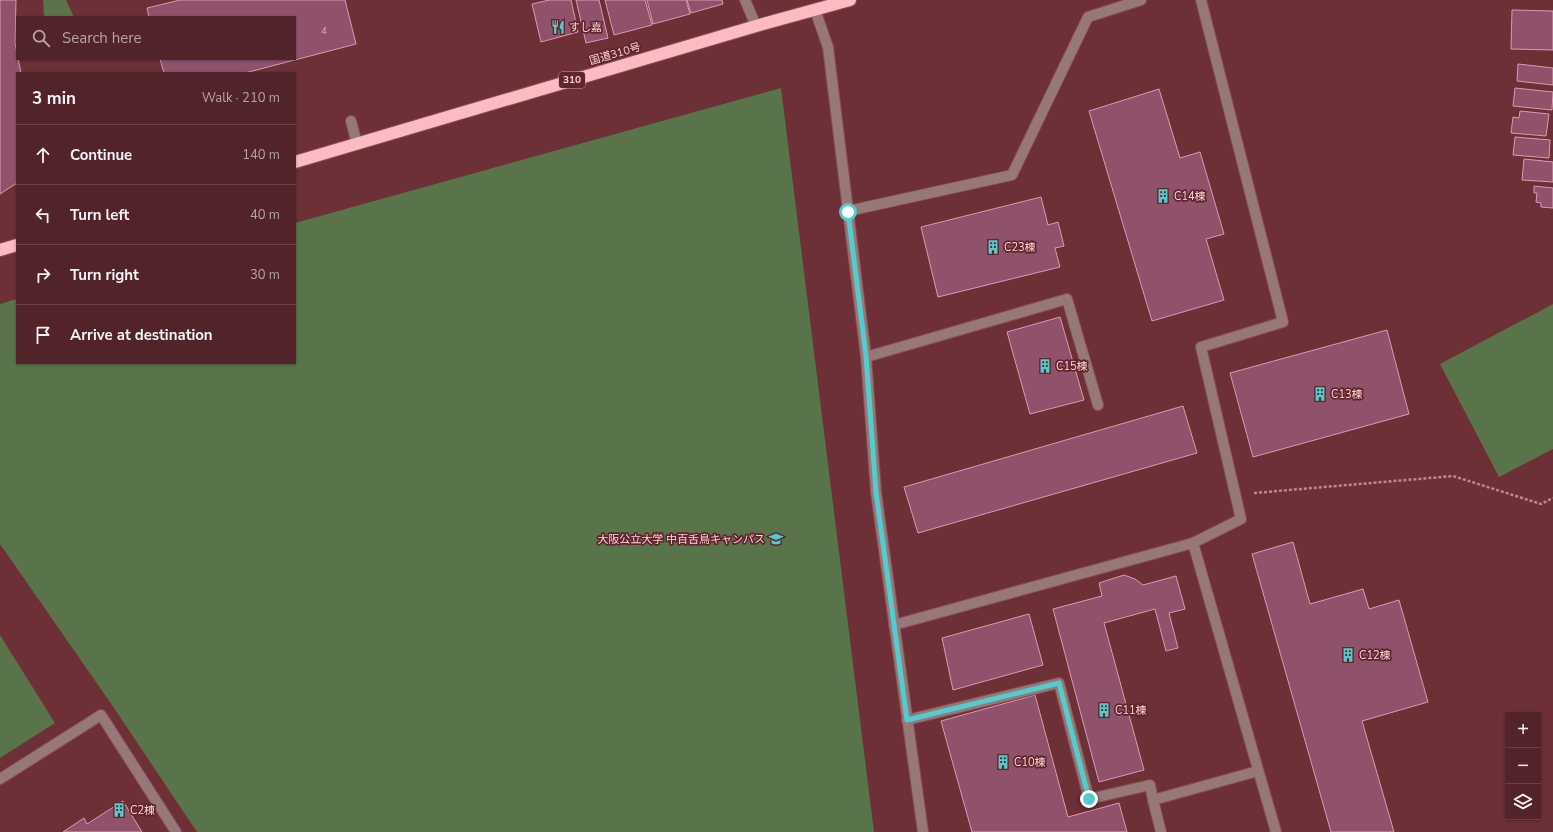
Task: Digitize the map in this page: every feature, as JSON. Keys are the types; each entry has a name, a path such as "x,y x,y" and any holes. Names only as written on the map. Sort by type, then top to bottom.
{"highway":[{"name":"国道310号","path":"296,162 756,26 850,0"},
{"path":"0,250 16,245"}],"street":[{"path":"745,0 756,26"},
{"path":"848,212 1012,175 1088,17 1142,0"},
{"path":"894,625 1193,543 1241,519 1201,347 1283,322 1201,0"},
{"path":"815,10 828,47 866,356 876,492 922,832"},
{"path":"351,121 357,144"},
{"path":"866,356 1067,299 1098,405"},
{"path":"1193,543 1276,832"},
{"path":"907,720 1059,683 1089,799 1150,785 1161,832"},
{"path":"0,779 101,715 176,832"},
{"path":"1154,800 1258,771"}],"path":[{"path":"1235,495 1453,476 1541,504 1553,498"}],"green space":[{"path":"43,0 66,0 74,16 44,16"},
{"path":"781,88 874,832 197,832 112,705 0,544 0,304 16,299 16,364 296,364 296,223"},
{"path":"1553,304 1553,449 1499,477 1440,364"},
{"path":"0,635 55,723 0,758"}],"building":[{"path":"0,0 16,0 16,60 18,60 21,72 16,72 16,184 0,194"},
{"path":"180,0 345,0 356,44 296,60 296,16 149,16 147,8"},
{"path":"549,0 571,0 578,32 541,42 532,4"},
{"path":"576,0 599,0 608,38 586,43"},
{"path":"605,0 645,0 652,25 614,35"},
{"path":"647,0 686,0 690,14 653,24"},
{"path":"687,0 722,0 723,4 691,13"},
{"path":"1512,10 1553,11 1553,50 1511,49"},
{"path":"160,60 295,60 249,72 164,72"},
{"path":"1518,64 1553,68 1553,85 1517,81"},
{"path":"1515,88 1553,92 1552,110 1513,106"},
{"name":"C14棟","path":"1159,89 1180,158 1200,152 1224,234 1206,239 1224,300 1152,321 1089,111"},
{"path":"1520,111 1549,114 1546,136 1511,133 1513,117 1519,118"},
{"path":"1515,137 1550,140 1549,158 1513,155"},
{"path":"1524,159 1553,162 1553,182 1522,180"},
{"path":"1534,186 1553,188 1553,208 1541,207 1541,203 1536,202 1537,193 1534,193"},
{"name":"C23棟","path":"1041,197 1048,225 1058,222 1064,246 1055,248 1060,267 938,297 921,227"},
{"name":"C15棟","path":"1060,317 1084,400 1030,414 1007,332"},
{"name":"C13棟","path":"1387,330 1409,414 1253,457 1230,373"},
{"path":"1183,406 1197,453 918,533 904,487"},
{"name":"C12棟","path":"1293,542 1310,604 1363,589 1369,609 1399,600 1428,702 1362,721 1394,832 1331,832 1252,554"},
{"name":"C11棟","path":"1124,575 1135,579 1143,585 1176,576 1185,609 1169,613 1178,648 1166,651 1155,609 1104,623 1144,770 1099,782 1053,609 1102,596 1099,583"},
{"path":"1029,614 1043,665 953,690 942,638"},
{"name":"C10棟","path":"1035,695 1068,817 1119,803 1127,832 972,832 941,721"},
{"name":"C2棟","path":"123,801 142,832 63,832 84,818 87,824"}],"place":[{"name":"すし嘉","path":"558,27"},
{"name":"C14棟","path":"1163,196"},
{"name":"C23棟","path":"993,247"},
{"name":"C15棟","path":"1045,366"},
{"name":"C13棟","path":"1320,394"},
{"name":"大阪公立大学 中百舌鳥キャンパス","path":"776,539"},
{"name":"C12棟","path":"1348,655"},
{"name":"C11棟","path":"1104,710"},
{"name":"C10棟","path":"1003,762"},
{"name":"C2棟","path":"119,810"}],"route":[{"path":"848,212 866,356 876,492 907,720 1059,683 1089,799"}]}
